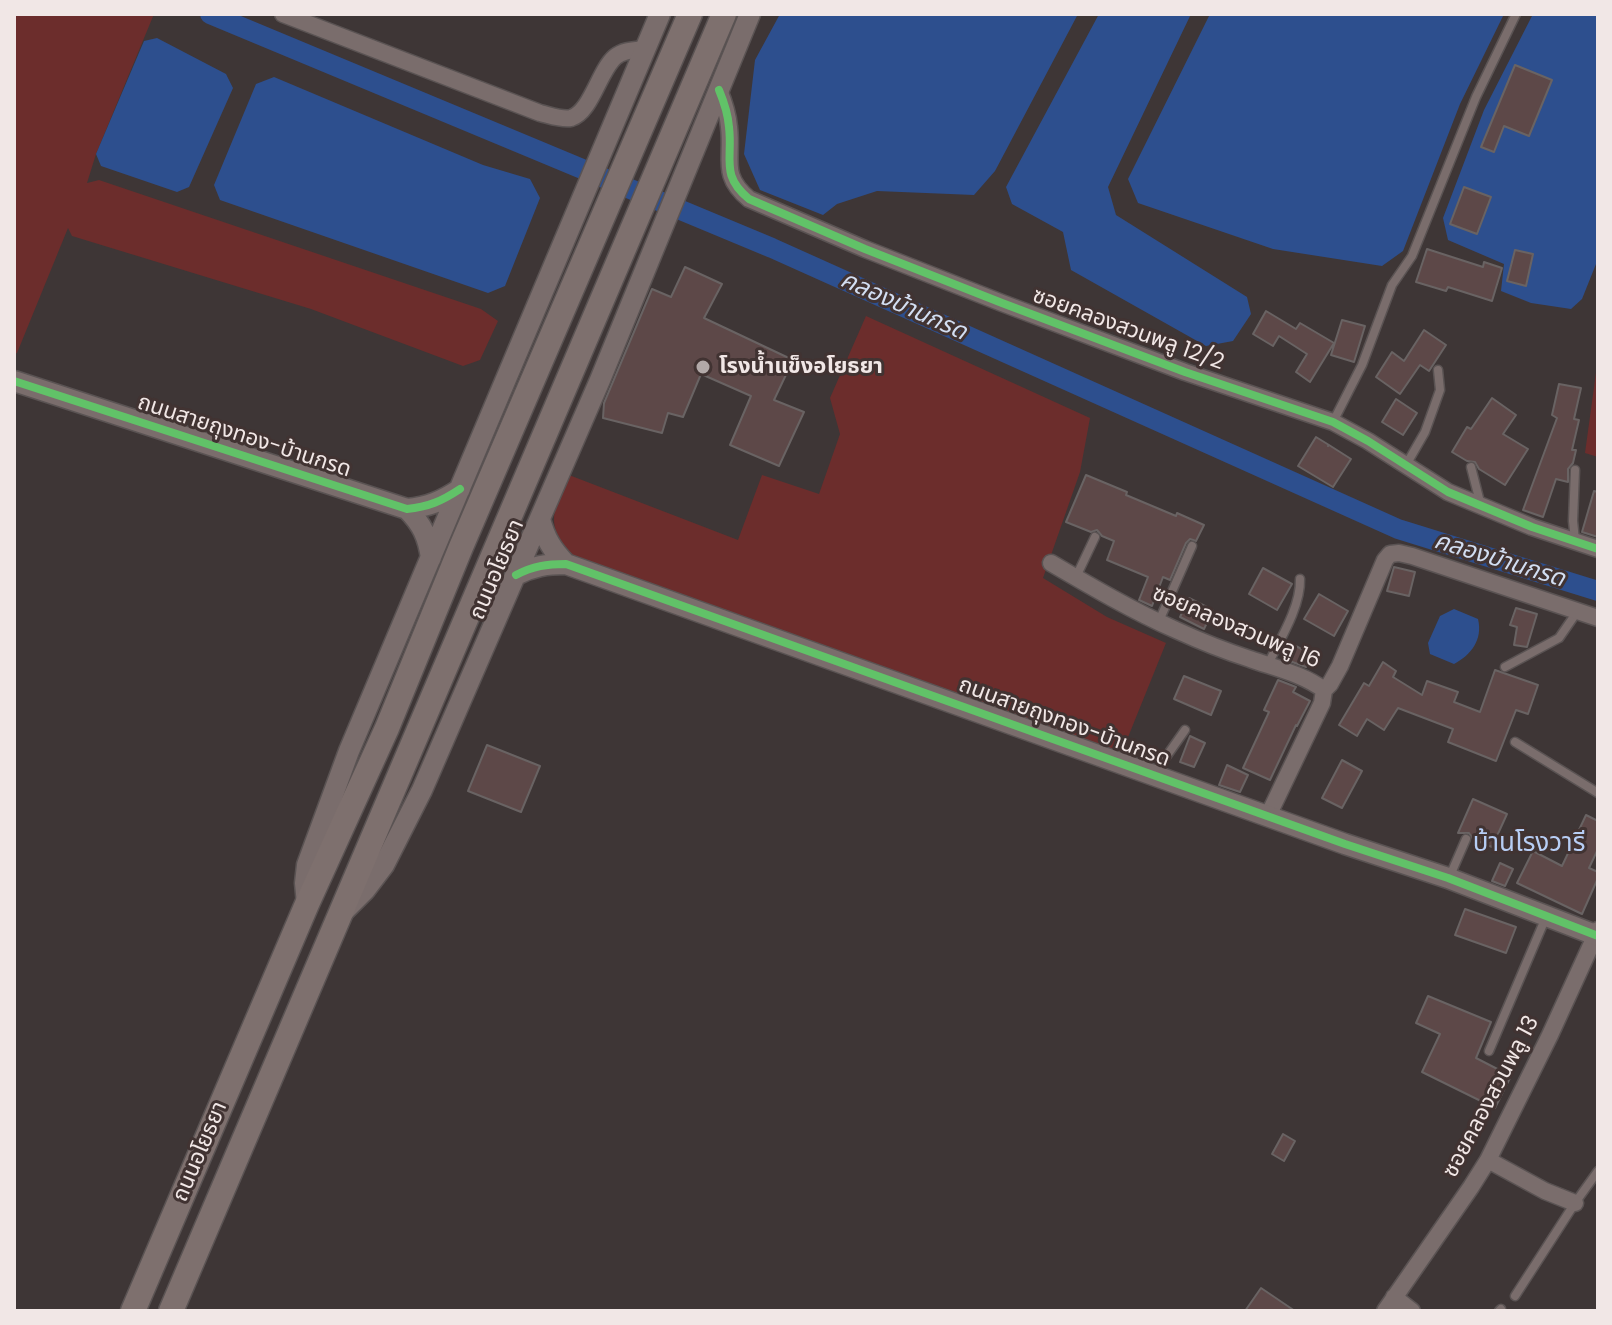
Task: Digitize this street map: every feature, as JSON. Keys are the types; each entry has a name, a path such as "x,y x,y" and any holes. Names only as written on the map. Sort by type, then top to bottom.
{"main road":[{"name":"ถนนอโยธยา","path":"133,1311 307,904 380,742 690,14"},
{"name":"ถนนอโยธยา","path":"171,1311 724,14"}],"street":[{"path":"283,14 540,113 568,119 585,106 615,57 626,51 645,49"},
{"name":"ถนนอโยธยา","path":"307,904 307,865 349,751 660,14"},
{"name":"ถนนอโยธยา","path":"340,915 384,865 422,790 540,519 750,14"},
{"name":"ซอยคลองสวนพลู 12/2","path":"719,90 728,112 729,172 740,191 749,199 1002,303 1185,372 1333,422 1448,492 1532,527 1598,549"},
{"name":"ถนนสายถุงทอง-บ้านกรด","path":"14,381 407,509"},
{"path":"407,509 427,507 460,489"},
{"path":"407,509 420,522 431,558"},
{"path":"540,519 544,537 566,564"},
{"path":"1324,690 1340,666 1390,554 1412,556 1598,618"},
{"name":"ซอยคลองสวนพลู 16","path":"1051,563 1189,635 1295,675 1324,690 1322,703 1268,816"},
{"name":"ถนนสายถุงทอง-บ้านกรด","path":"516,575 547,564 566,564 1597,934"},
{"name":"ซอยคลองสวนพลู 13","path":"1390,1304 1488,1160 1597,934"},
{"path":"1488,1160 1545,1191 1575,1203"},
{"path":"1390,1304 1412,1311"}],"lane":[{"path":"1333,422 1372,341 1392,285 1412,256 1476,97 1516,14"},
{"path":"1406,466 1425,432 1440,390 1438,370"},
{"path":"1471,467 1481,507"},
{"path":"1575,470 1575,540"},
{"path":"1076,577 1095,537"},
{"path":"1159,621 1192,546"},
{"path":"1268,665 1295,605 1300,579"},
{"path":"1505,667 1559,638 1577,612"},
{"path":"1153,775 1185,730"},
{"path":"1515,742 1598,793"},
{"path":"1448,878 1466,839"},
{"path":"1489,1051 1547,916"},
{"path":"1515,1296 1575,1203 1594,1185 1598,1171"}],"shaded area":[{"path":"14,14 154,14 87,183 99,180 481,309 498,321 480,360 463,366 311,309 72,236 68,228 14,354"},
{"path":"866,316 1090,418 1080,472 1043,578 1107,617 1166,643 1120,757 573,555 558,535 554,516 569,475 738,540 762,475 819,494 840,434 830,398"},
{"path":"1598,358 1598,457 1585,453"}],"water":[{"path":"780,14 1078,14 995,171 974,195 877,191 837,204 823,215 760,190 744,154 755,60"},
{"path":"1099,14 1191,14 1108,187 1116,215 1247,297 1251,314 1233,341 1206,346 1071,270 1063,232 1012,204 1006,187"},
{"path":"1210,14 1504,14 1460,104 1403,251 1382,266 1273,249 1138,203 1128,179"},
{"path":"1533,14 1598,14 1598,259 1582,299 1571,309 1531,303 1501,291 1504,264 1448,240 1443,218 1484,110"},
{"path":"157,38 226,74 233,88 189,187 177,192 101,166 96,154 144,41"},
{"path":"274,77 483,165 530,179 540,198 505,286 488,293 220,200 214,185 256,84"},
{"path":"1454,609 1478,619 1479,634 1466,656 1454,664 1430,654 1428,643 1440,616"}],"building":[{"path":"1515,65 1552,80 1529,136 1504,126 1494,152 1481,147"},
{"path":"1464,187 1491,197 1477,234 1450,224"},
{"path":"1427,249 1483,267 1484,262 1502,268 1492,301 1448,287 1446,291 1416,282"},
{"path":"1515,250 1533,254 1526,286 1507,281"},
{"name":"โรงน้ำแข็งอโยธยา","path":"685,267 722,284 704,318 793,360 774,400 804,412 779,466 730,445 751,396 701,374 683,417 668,413 662,433 603,418 604,403 652,289 671,297"},
{"path":"1266,311 1296,329 1300,323 1334,343 1310,382 1296,372 1307,354 1279,336 1273,346 1253,334"},
{"path":"1342,320 1365,326 1354,362 1331,355"},
{"path":"1424,330 1446,345 1429,371 1420,365 1400,394 1376,377 1392,352 1404,361"},
{"path":"1559,384 1581,388 1574,419 1579,420 1572,450 1576,450 1568,469 1568,482 1556,479 1543,517 1523,510 1557,418 1552,415"},
{"path":"1492,398 1516,415 1503,434 1528,449 1505,485 1479,469 1475,462 1452,452 1467,427 1471,429"},
{"path":"1396,399 1417,413 1403,435 1382,422"},
{"path":"1316,437 1351,459 1333,487 1298,466"},
{"path":"1086,475 1127,492 1126,495 1204,525 1196,541 1190,539 1186,543 1170,580 1163,577 1152,606 1139,600 1148,577 1107,560 1114,541 1097,530 1091,532 1066,522"},
{"path":"1594,491 1598,492 1598,537 1582,532"},
{"path":"1394,567 1415,572 1409,596 1387,591"},
{"path":"1263,568 1292,584 1277,610 1249,594"},
{"path":"1319,594 1348,611 1334,636 1304,619"},
{"path":"1189,598 1213,610 1204,629 1180,617"},
{"path":"1516,608 1537,614 1527,647 1514,645 1517,627 1510,625"},
{"path":"1292,644 1313,655 1306,667 1284,659"},
{"path":"1383,662 1396,671 1393,677 1422,695 1427,681 1458,692 1454,702 1480,712 1495,670 1538,685 1528,714 1516,710 1496,761 1448,742 1453,729 1398,708 1384,730 1367,719 1357,736 1339,725 1364,683 1369,686"},
{"path":"1184,676 1221,691 1211,715 1174,699"},
{"path":"1278,680 1296,687 1293,692 1310,701 1270,780 1243,768 1269,712 1264,710"},
{"path":"1190,736 1205,743 1194,767 1180,762"},
{"path":"487,745 540,766 521,812 468,791"},
{"path":"1342,760 1362,771 1342,808 1322,798"},
{"path":"1227,765 1248,775 1240,792 1219,785"},
{"path":"1473,799 1507,814 1492,847 1473,839 1469,833 1458,833"},
{"path":"1586,815 1598,821 1598,849 1589,868 1598,872 1598,878 1582,914 1517,883 1533,851 1562,866"},
{"path":"1500,863 1513,869 1505,886 1492,881"},
{"path":"1465,909 1516,927 1506,953 1455,935"},
{"path":"1428,996 1491,1022 1476,1058 1511,1076 1495,1108 1422,1072 1440,1034 1416,1023"},
{"path":"1283,1134 1295,1141 1284,1161 1272,1154"},
{"path":"1261,1288 1295,1311 1245,1311"}],"waterway":[{"name":"คลองบ้านกรด","path":"210,14 772,248 1398,529 1598,591"}],"cycle path":[{"path":"719,90 726,108 731,174 749,199 1002,303 1185,372 1333,422 1448,492 1532,527 1598,549"},
{"path":"14,381 407,509 435,503 460,489"},
{"path":"516,575 540,566 566,564 1345,844 1448,878 1598,936"}],"place":[{"name":"โรงน้ำแข็งอโยธยา","path":"703,367"}],"district":[{"name":"บ้านโรงวารี","path":"1529,844"}]}
